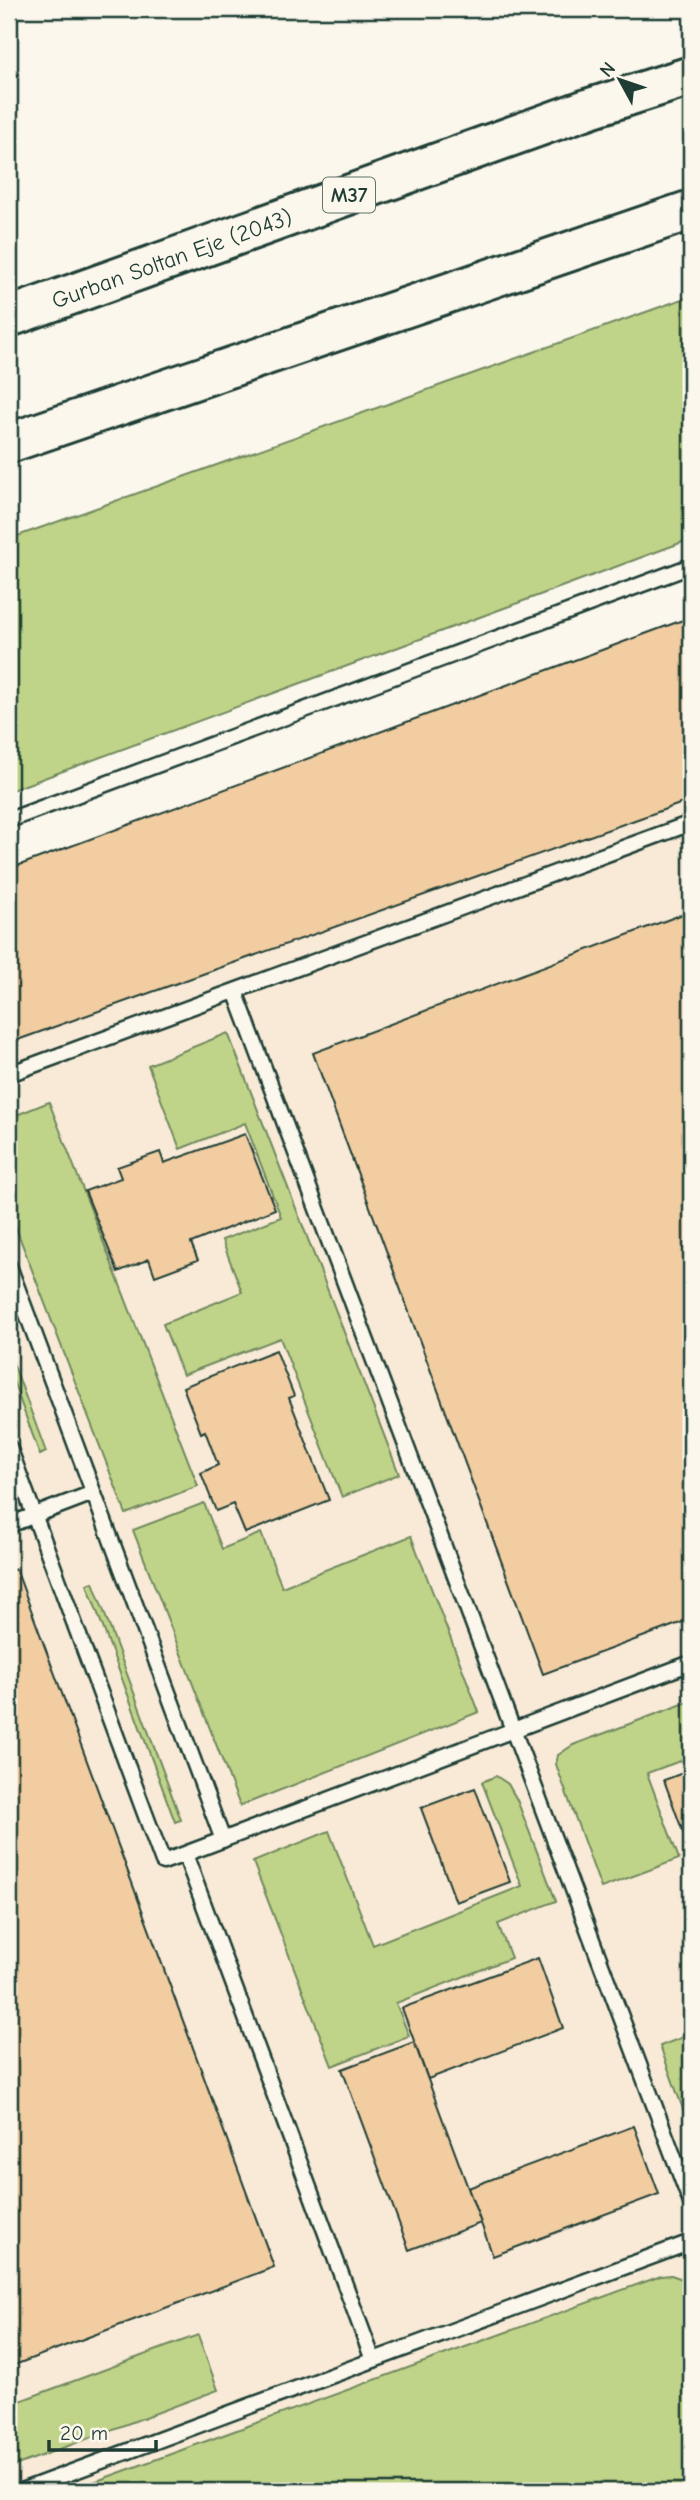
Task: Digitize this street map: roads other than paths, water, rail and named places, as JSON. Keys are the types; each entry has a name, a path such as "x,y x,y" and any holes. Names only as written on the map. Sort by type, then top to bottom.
{"highway":[{"name":"Gurban Soltan Eje (2043)","path":"9,317 590,108 691,76"},
{"path":"9,443 691,210"}],"lane":[{"path":"9,820 691,566"},
{"path":"9,1074 691,823"},
{"path":"235,991 691,2203"},
{"path":"9,1266 223,1840"},
{"path":"9,1447 163,1862 691,1664"},
{"path":"9,1525 93,1493"},
{"path":"185,1854 373,2360"},
{"path":"20,2491 691,2242"}]}
